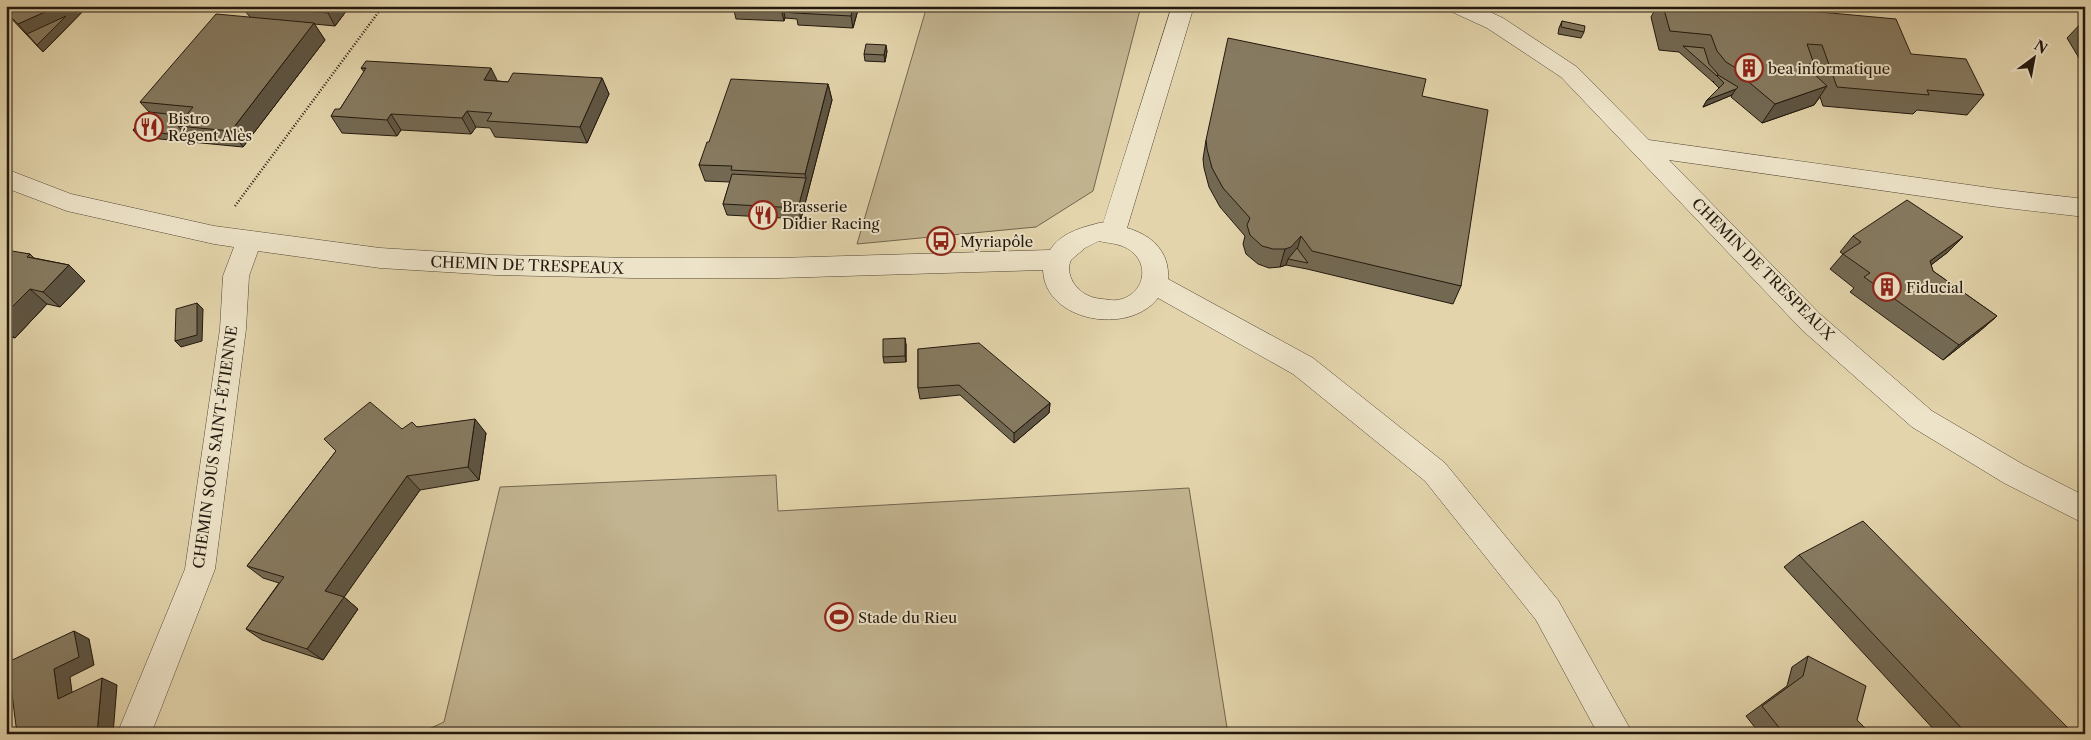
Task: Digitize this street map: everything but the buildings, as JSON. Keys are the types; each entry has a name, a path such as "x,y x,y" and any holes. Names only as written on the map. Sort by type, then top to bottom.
{"street":[{"path":"1113,233 1183,6"},
{"name":"CHEMIN DE TRESPEAUX","path":"1458,6 1495,23 1569,72 1811,322 1922,419 2014,474 2085,511"},
{"path":"1643,148 1998,198 2085,208"},
{"name":"CHEMIN DE TRESPEAUX","path":"6,178 67,202 214,234 380,258 515,266 778,268 1057,260"},
{"path":"1099,232 1113,233 1127,236 1149,251 1155,262 1157,273 1154,284 1147,296 1134,304 1118,309 1100,310 1084,306 1070,298 1060,286 1056,273 1057,260 1072,241 1099,232"},
{"name":"CHEMIN SOUS SAINT-ÉTIENNE","path":"134,734 200,569 233,329 236,276 249,240"},
{"path":"1154,284 1303,366 1435,472 1547,610 1616,734"}],"path":[{"path":"214,234 383,6"}],"shaded area":[{"path":"927,6 1141,6 1093,191 1036,227 857,244"},
{"name":"Stade du Rieu","path":"776,475 778,511 1189,488 1228,734 418,734 444,722 500,487"}],"place":[{"name":"bea informatique","path":"1749,68"},
{"name":"Bistro Régent Alès","path":"149,127"},
{"name":"Brasserie Didier Racing","path":"763,215"},
{"name":"Myriapôle","path":"941,241"},
{"name":"Fiducial","path":"1887,287"},
{"name":"Stade du Rieu","path":"839,617"}]}
